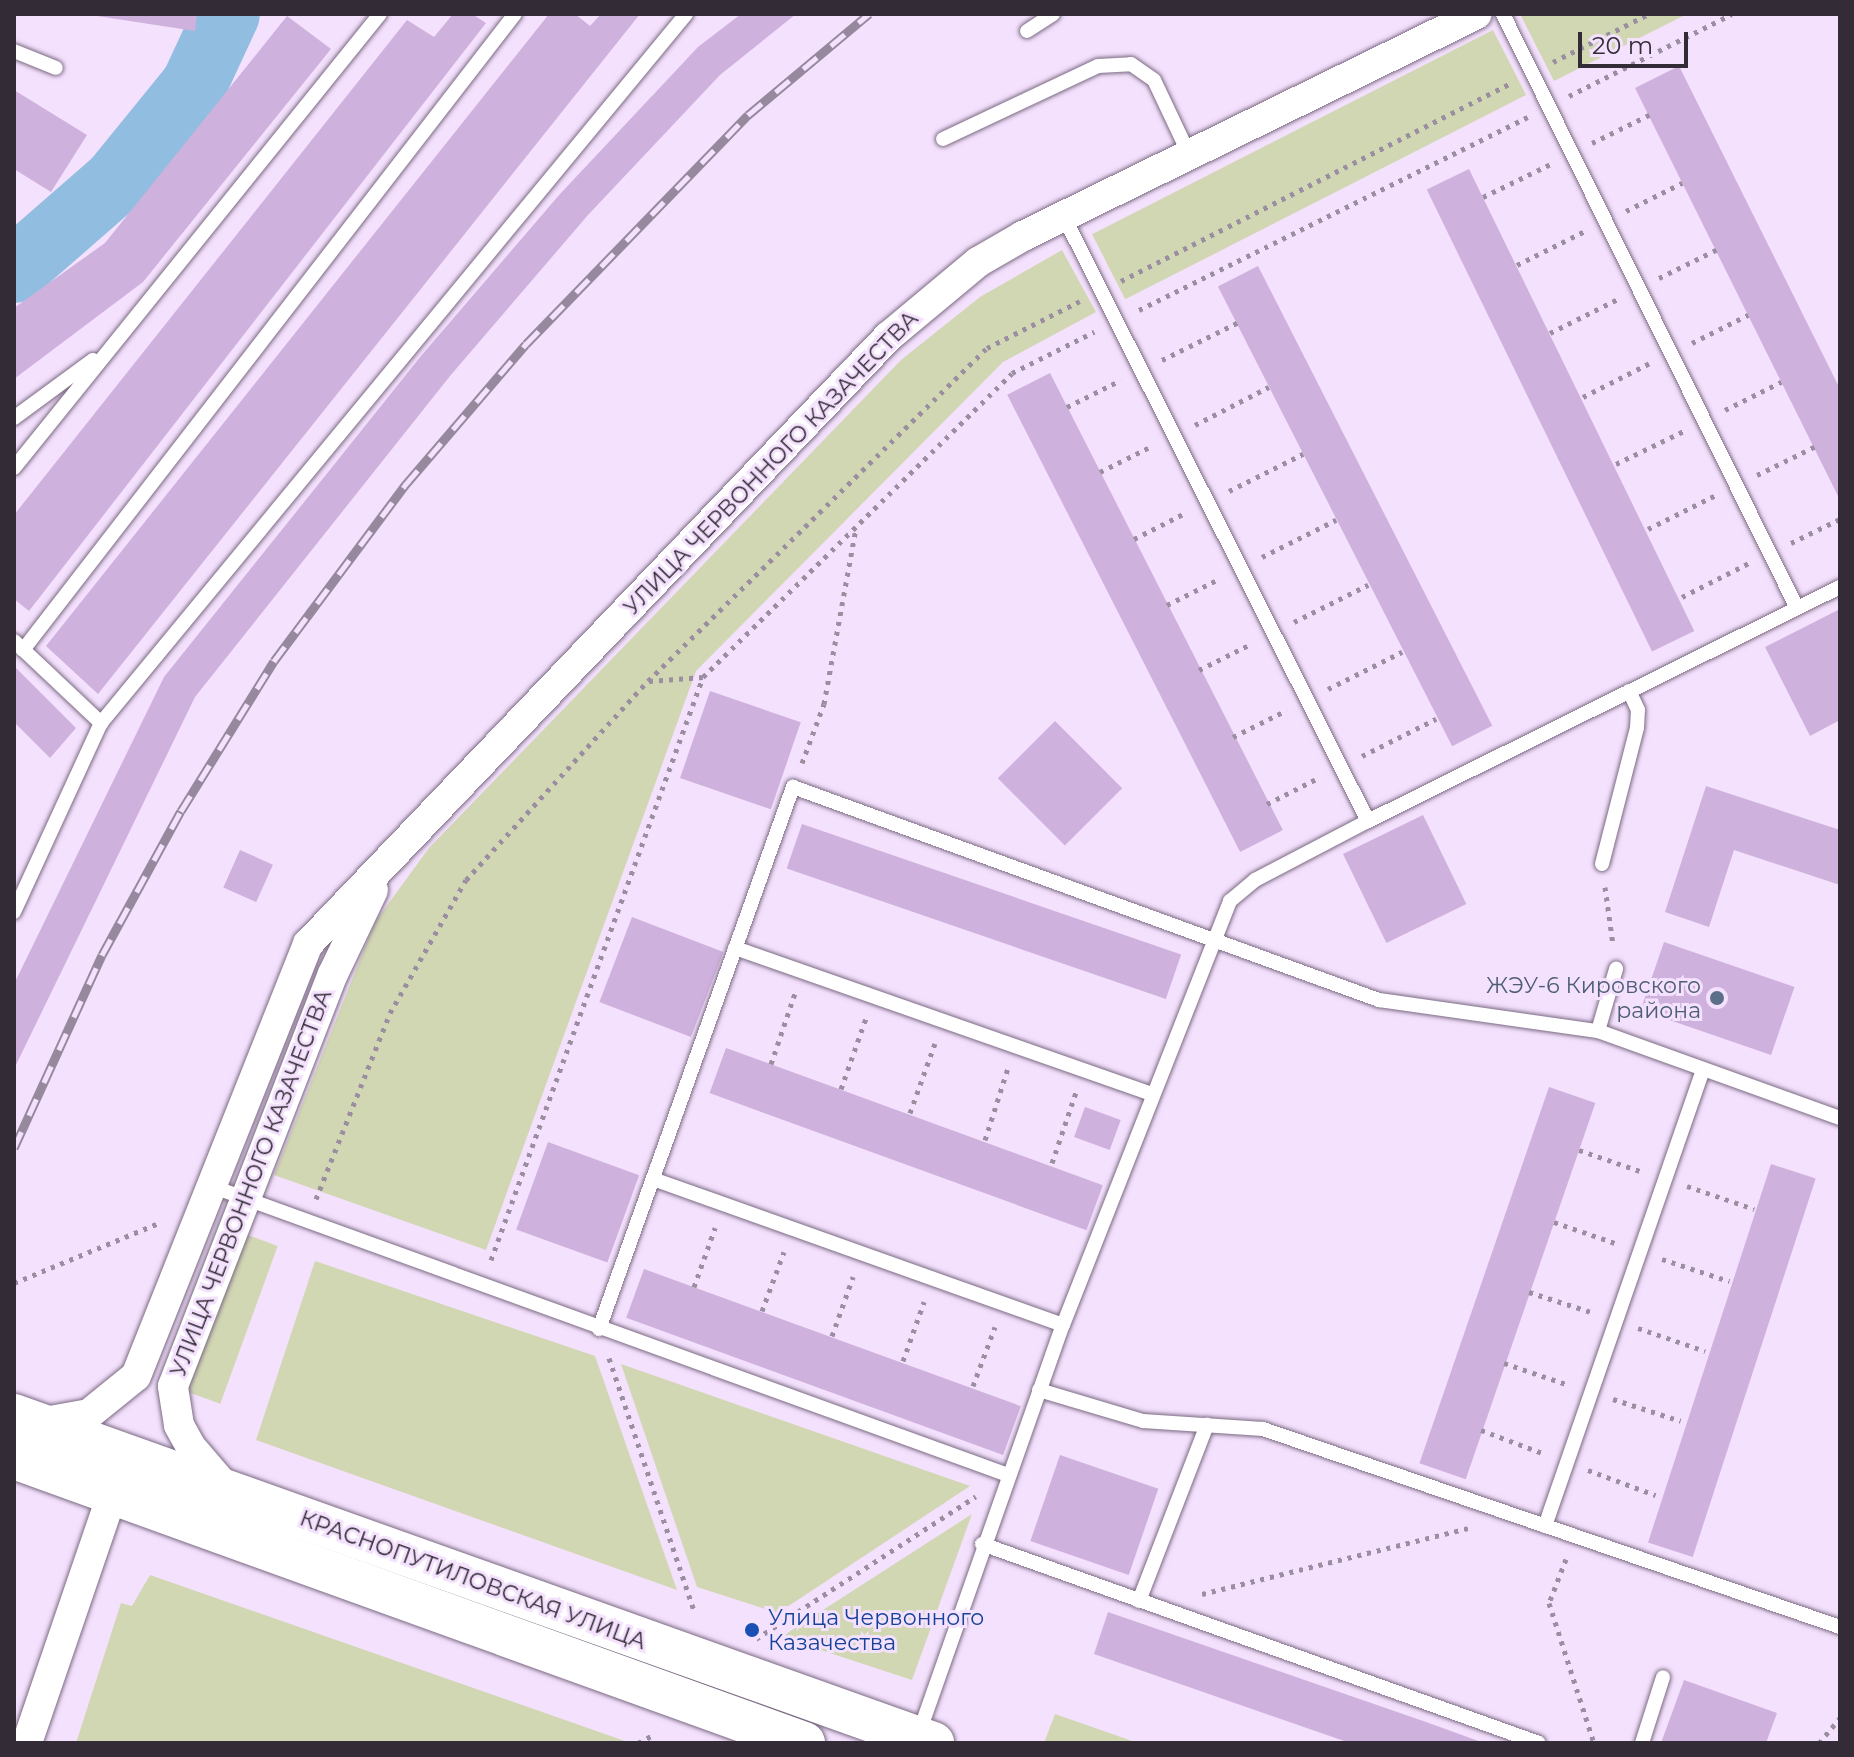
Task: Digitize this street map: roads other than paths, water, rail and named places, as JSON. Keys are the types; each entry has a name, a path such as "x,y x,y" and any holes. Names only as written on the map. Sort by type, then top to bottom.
{"main road":[{"name":"КРАСНОПУТИЛОВСКАЯ УЛИЦА","path":"26,1419 925,1740"},
{"name":"КРАСНОПУТИЛОВСКАЯ УЛИЦА","path":"14,1458 111,1497 804,1743"}],"street":[{"name":"УЛИЦА ЧЕРВОННОГО КАЗАЧЕСТВА","path":"26,1419 89,1414 136,1376 209,1185 308,944 888,337 978,262 1063,215 1477,14"},
{"name":"УЛИЦА ЧЕРВОННОГО КАЗАЧЕСТВА","path":"231,1494 191,1447 179,1425 173,1386 242,1197 333,974 384,866"},
{"path":"27,1743 111,1497"}],"lane":[{"path":"14,468 380,14"},
{"path":"101,723 18,646 515,14"},
{"path":"14,912 101,723 686,14"},
{"path":"1027,31 1053,14"},
{"path":"1503,14 1797,608"},
{"path":"14,51 56,68"},
{"path":"943,139 1098,66 1131,64 1154,80 1189,154"},
{"path":"1063,215 1368,821"},
{"path":"14,418 109,348"},
{"path":"925,1740 982,1544 1210,941 1230,901 1255,880 1368,821 1840,587"},
{"path":"1602,864 1637,728 1638,710 1629,691"},
{"path":"599,1329 793,787 1379,1000 1598,1031 1840,1118"},
{"path":"735,948 1151,1094"},
{"path":"1598,1031 1616,969"},
{"path":"1545,1526 1703,1070"},
{"path":"653,1179 1063,1325"},
{"path":"209,1185 1008,1475"},
{"path":"1039,1390 1143,1421 1263,1429 1840,1627"},
{"path":"1139,1601 1207,1425"},
{"path":"982,1544 1539,1743"},
{"path":"1642,1743 1663,1677"}],"waterway":[{"path":"14,270 116,181 194,85 227,14"}],"railway":[{"path":"14,1148 102,955 181,811 274,661 406,484 526,344 748,115 869,14"}],"place":[{"name":"ЖЭУ-6 Кировского района","path":"1717,998"},
{"name":"Улица Червонного Казачества","path":"752,1630"}]}
